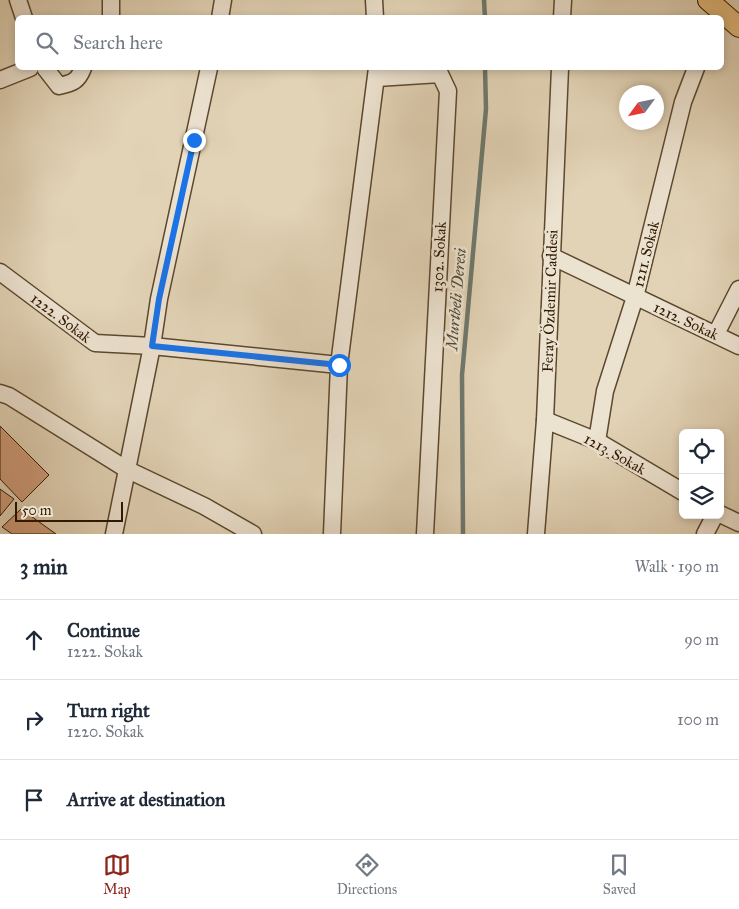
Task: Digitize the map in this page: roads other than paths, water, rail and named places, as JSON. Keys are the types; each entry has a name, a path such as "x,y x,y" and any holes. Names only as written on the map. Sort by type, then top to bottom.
{"main road":[{"path":"715,6 739,26"}],"street":[{"path":"18,0 23,15"},
{"path":"111,0 111,15"},
{"path":"220,15 223,0"},
{"path":"374,0 375,15"},
{"path":"562,15 563,0"},
{"path":"0,80 25,70"},
{"path":"46,70 58,86 73,83 82,70"},
{"path":"114,534 152,346 159,299 209,70"},
{"name":"Feray Özdemir Caddesi","path":"536,534 545,420 560,70"},
{"name":"1211. Sokak","path":"597,442 605,391 635,297 683,102 695,70"},
{"path":"332,534 339,365 377,73"},
{"name":"1302. Sokak","path":"377,73 440,74 448,91 425,534"},
{"name":"1212. Sokak","path":"551,256 739,346"},
{"name":"1222. Sokak","path":"0,272 95,343 152,346 339,365"},
{"path":"716,334 739,289"},
{"path":"0,394 9,396 126,469 204,506 253,534"},
{"name":"1213. Sokak","path":"545,420 597,442 679,490"},
{"path":"724,516 739,524"},
{"path":"705,534 713,519"}],"waterway":[{"name":"Murtbeli Deresi","path":"484,0 485,15"},
{"name":"Murtbeli Deresi","path":"463,534 462,375 486,109 485,70"}]}
